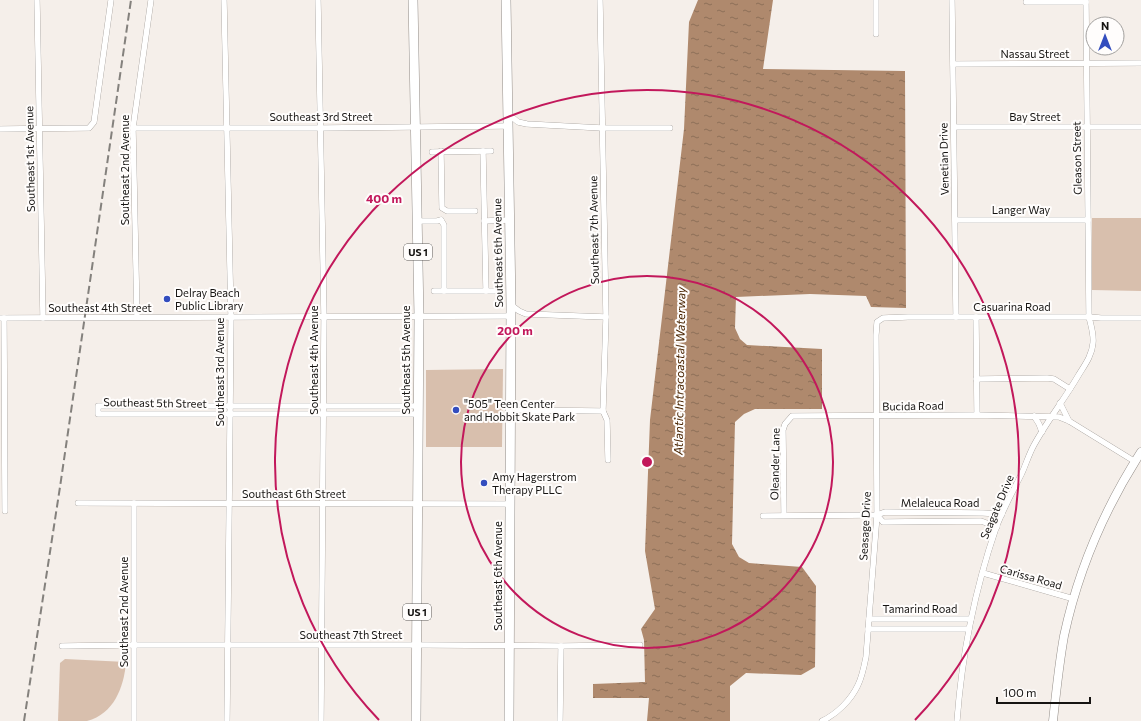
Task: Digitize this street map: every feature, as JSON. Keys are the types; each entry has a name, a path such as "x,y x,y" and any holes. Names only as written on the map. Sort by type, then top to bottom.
{"main road":[{"name":"Southeast 5th Avenue","path":"413,0 419,317 416,721"},
{"name":"Southeast 6th Avenue","path":"506,0 511,305 509,721"},
{"path":"1053,721 1060,657 1083,569 1114,498 1134,461 1141,452"}],"street":[{"name":"Southeast 1st Avenue","path":"37,0 43,318"},
{"path":"0,129 89,128 94,122 111,0"},
{"name":"Southeast 2nd Avenue","path":"137,318 133,128 150,0"},
{"name":"Southeast 3rd Avenue","path":"224,0 230,317 227,721"},
{"name":"Southeast 4th Avenue","path":"318,0 324,317 321,721"},
{"name":"Southeast 7th Avenue","path":"600,0 606,317 603,411 607,420 608,460"},
{"path":"876,0 876,34"},
{"name":"Venetian Drive","path":"952,0 956,317"},
{"path":"1026,2 1086,1"},
{"name":"Gleason Street","path":"1086,1 1089,317"},
{"name":"Nassau Street","path":"953,64 1141,63"},
{"path":"508,114 514,120 522,124 602,128 670,128"},
{"name":"Southeast 3rd Street","path":"133,128 508,126"},
{"name":"Bay Street","path":"954,127 1141,127"},
{"path":"441,151 442,208 447,211 475,211"},
{"path":"482,151 486,291"},
{"path":"432,152 491,151"},
{"path":"417,222 440,220 447,211"},
{"path":"440,220 444,226 444,291"},
{"path":"484,221 510,220"},
{"name":"Langer Way","path":"955,220 1088,220"},
{"path":"434,291 495,291"},
{"path":"511,305 523,313 606,317"},
{"name":"Southeast 4th Street","path":"2,318 511,316"},
{"path":"976,317 977,415"},
{"name":"Seagate Drive","path":"957,721 970,619 997,527 1034,445 1092,352 1093,337 1089,317"},
{"path":"2,318 5,511"},
{"name":"Casuarina Road","path":"882,318 1141,318"},
{"name":"Seasage Drive","path":"822,721 839,710 849,699 858,686 866,658 877,515 876,335 877,322 882,318"},
{"path":"976,379 1047,378 1054,379 1070,389"},
{"path":"1060,403 1069,421"},
{"name":"Southeast 5th Street","path":"98,406 324,406 418,410 324,414 98,414 98,406"},
{"path":"511,410 603,411"},
{"name":"Bucida Road","path":"792,416 977,415 1059,417 1069,421 1134,461"},
{"name":"Oleander Lane","path":"784,515 783,430 785,424 792,416"},
{"path":"1034,416 1042,432"},
{"name":"Southeast 6th Street","path":"78,503 510,504"},
{"name":"Southeast 2nd Avenue","path":"134,504 134,721"},
{"name":"Melaleuca Road","path":"763,516 877,515 885,512 1002,514"},
{"name":"Melaleuca Road","path":"877,515 883,522 981,521 997,527"},
{"name":"Carissa Road","path":"983,573 1074,600"},
{"name":"Tamarind Road","path":"869,619 970,619"},
{"name":"Tamarind Road","path":"868,630 968,629"},
{"name":"Southeast 7th Street","path":"62,646 561,646 640,644"},
{"path":"560,721 561,646"}],"shaded area":[{"path":"1092,218 1141,218 1141,291 1092,290"},
{"path":"503,369 502,447 426,447 426,370"},
{"path":"65,659 126,662 120,690 111,706 104,712 87,721 58,721 60,663"}],"water":[{"name":"Atlantic Intracoastal Waterway","path":"698,0 773,0 763,69 905,71 906,308 871,307 866,296 810,294 736,297 735,328 740,339 747,345 822,349 822,409 755,409 744,414 735,422 732,544 739,557 749,563 802,567 816,586 815,667 801,675 746,673 730,686 730,721 647,721 649,698 593,698 593,684 645,682 644,640 641,629 655,609 645,551 650,420 684,129 689,22"}],"railway":[{"path":"24,721 60,487 131,0"}],"place":[{"name":"Delray Beach Public Library","path":"167,299"},
{"name":"\"505\" Teen Center and Hobbit Skate Park","path":"456,410"},
{"name":"Amy Hagerstrom Therapy PLLC","path":"484,483"}]}
